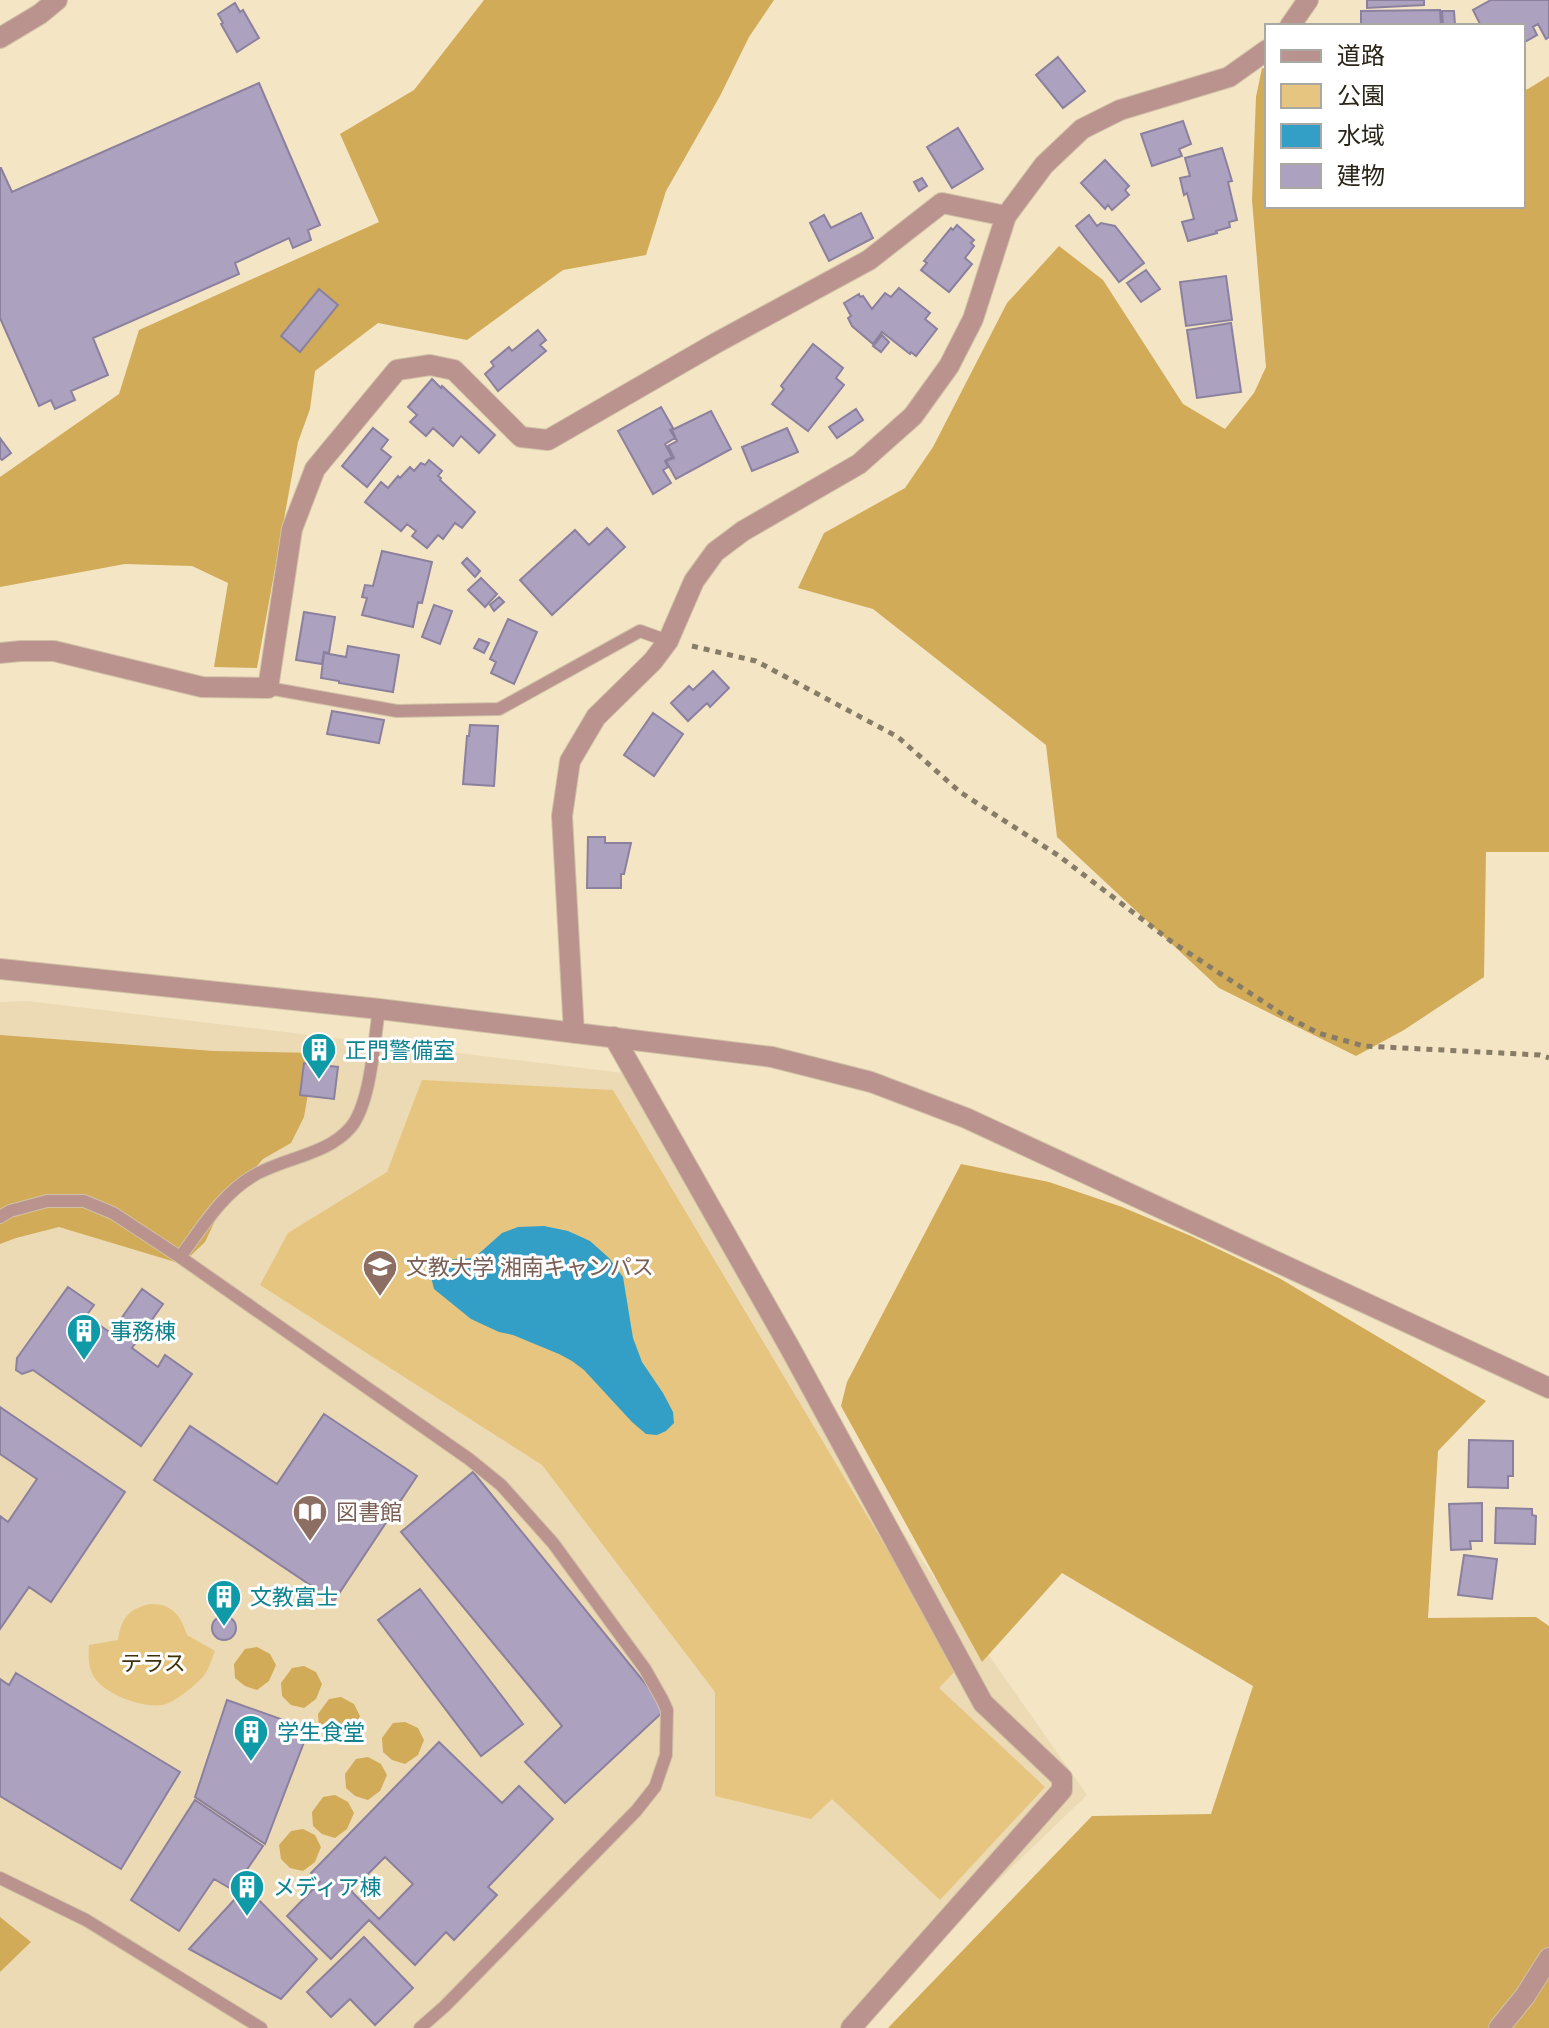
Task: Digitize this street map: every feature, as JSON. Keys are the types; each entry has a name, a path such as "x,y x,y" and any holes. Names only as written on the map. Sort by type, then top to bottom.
{"street":[{"path":"0,38 57,0"},
{"path":"1291,24 1308,0"},
{"path":"574,1033 562,816 570,761 596,717 653,661 668,641 694,581 715,552 743,531 859,464 913,416 949,366 973,319 1006,216 1044,165 1082,129 1120,110 1229,77 1265,51"},
{"path":"0,653 54,651 202,687 268,688 292,529 315,469 397,370 430,365 454,370 521,437 548,440 716,343 869,260 942,203 1006,216"},
{"path":"0,969 379,1009 772,1057 871,1082 966,1118 1549,1388"},
{"path":"614,1037 790,1348 983,1703 1062,1778 1062,1790 851,2028"},
{"path":"1499,2028 1525,1996 1549,1958"}],"lane":[{"path":"268,688 397,711 499,709 640,631 668,641"},
{"path":"180,1257 227,1194 255,1175 330,1144 351,1127 364,1102 379,1009"},
{"path":"0,1217 10,1211 47,1201 84,1201 113,1213 469,1459 501,1485 553,1543 645,1669 667,1710 666,1755 655,1787 636,1811 420,2028"},
{"path":"0,1878 86,1920 261,2028"}],"path":[{"path":"668,641 756,661 898,737 960,792 1059,856 1172,942 1282,1014 1318,1033 1364,1046 1540,1055 1549,1058"}],"shaded area":[{"path":"484,0 774,0 749,37 720,96 666,191 646,255 563,270 467,340 378,323 315,371 310,409 298,442 257,668 214,667 228,583 192,566 125,564 0,587 0,477 119,394 139,330 379,222 340,134 414,90"},
{"path":"1262,68 1265,69 1265,208 1525,208 1525,90 1549,76 1549,852 1486,852 1484,977 1404,1030 1356,1056 1219,988 1057,837 1046,745 873,609 798,588 824,533 905,488 933,447 1007,303 1059,246 1103,280 1183,404 1225,429 1254,393 1266,367 1252,200 1256,97"},
{"name":"文教大学 湘南キャンパス","path":"28,1001 623,1073 896,1523 1087,1795 845,2028 0,2028 0,1002"},
{"path":"0,1035 214,1051 315,1053 304,1117 291,1143 263,1159 223,1204 205,1242 182,1264 59,1227 0,1244"},
{"path":"961,1164 1049,1182 1122,1207 1191,1236 1279,1278 1486,1401 1438,1451 1428,1618 1536,1617 1549,1626 1549,2028 888,2028 1092,1816 1211,1814 1253,1686 1062,1573 982,1662 841,1406 847,1382"},
{"path":"257,1647 270,1654 276,1665 269,1681 257,1690 235,1678 234,1664 245,1649"},
{"path":"304,1666 316,1672 322,1684 316,1699 304,1708 291,1705 282,1696 281,1683 292,1668"},
{"path":"341,1697 354,1704 360,1716 353,1731 341,1740 328,1736 319,1728 318,1714 329,1699"},
{"path":"405,1722 418,1728 424,1740 418,1755 405,1764 392,1760 383,1752 382,1738 393,1723"},
{"path":"368,1757 381,1764 387,1775 380,1791 368,1800 355,1796 346,1788 345,1774 356,1759"},
{"path":"335,1795 348,1802 354,1813 347,1829 335,1838 322,1834 313,1826 312,1812 323,1797"},
{"path":"303,1829 315,1835 321,1847 315,1862 303,1871 290,1868 281,1859 279,1845 291,1831"},
{"path":"0,1917 31,1942 0,1972"}],"green space":[{"path":"422,1080 613,1090 958,1668 939,1688 1045,1787 940,1900 832,1799 811,1819 715,1796 715,1692 542,1465 260,1285 288,1233 387,1172"},
{"name":"テラス","path":"150,1604 170,1608 182,1622 187,1635 215,1651 207,1671 198,1682 175,1699 158,1705 129,1700 103,1687 94,1677 89,1659 89,1645 118,1640 127,1616"}],"water":[{"path":"544,1226 568,1231 590,1241 609,1258 623,1277 633,1338 642,1362 673,1412 674,1423 666,1431 657,1435 646,1434 572,1361 471,1319 434,1289 430,1273 446,1260 474,1258 502,1233 518,1227"}],"building":[{"path":"1367,0 1424,0 1424,5 1367,8"},
{"path":"1491,0 1549,0 1549,37 1546,39 1538,24 1533,27 1537,35 1525,42 1525,24 1480,24 1473,10"},
{"path":"235,3 240,12 243,10 259,38 237,52 218,14"},
{"path":"1440,10 1441,24 1361,24 1361,11"},
{"path":"1442,11 1454,11 1455,24 1443,24"},
{"path":"1058,57 1085,91 1063,108 1036,75"},
{"path":"259,83 320,225 308,230 311,240 293,248 289,238 235,263 239,274 93,338 108,375 71,391 75,400 55,409 51,400 39,406 0,318 0,168 12,192"},
{"path":"1183,121 1191,144 1179,149 1182,156 1152,166 1141,134"},
{"path":"958,128 983,169 952,188 927,147"},
{"path":"1222,148 1232,181 1228,182 1237,220 1229,222 1230,227 1217,233 1188,241 1182,222 1194,219 1180,178 1190,176 1185,158"},
{"path":"1105,160 1129,186 1125,190 1129,195 1112,210 1108,205 1105,209 1081,183"},
{"path":"922,178 927,186 919,191 914,182"},
{"path":"861,213 873,238 829,261 810,223 824,215 831,228"},
{"path":"1089,215 1097,226 1101,223 1115,226 1144,263 1119,282 1076,226"},
{"path":"957,225 974,240 971,243 974,246 965,258 972,264 949,292 921,270 927,263 924,261"},
{"path":"1146,270 1160,289 1141,302 1127,283"},
{"path":"1226,276 1232,320 1186,326 1180,282"},
{"path":"899,288 930,313 925,319 937,329 916,356 882,332 873,344 852,326 844,303 859,294 872,309 885,293 891,297"},
{"path":"319,289 338,305 300,352 281,336"},
{"path":"1231,323 1241,392 1197,398 1187,330"},
{"path":"538,330 546,340 540,345 546,351 498,391 485,374 494,366 491,362 509,347 512,351"},
{"path":"882,335 889,342 881,352 873,346"},
{"path":"813,344 843,368 836,378 844,385 808,431 772,404 784,389 781,386"},
{"path":"432,379 495,435 479,453 461,436 453,446 433,428 426,436 410,422 417,415 408,407"},
{"path":"661,407 675,438 665,444 672,457 665,461 668,467 663,470 671,483 653,494 618,431"},
{"path":"856,409 863,420 837,438 829,427"},
{"path":"711,411 731,449 676,479 666,461 674,458 668,446 677,441 672,430"},
{"path":"373,428 388,440 381,449 391,457 367,487 342,466"},
{"path":"787,428 798,452 752,471 742,447"},
{"path":"0,438 11,453 2,460 0,458"},
{"path":"429,460 442,471 438,476 440,480 475,512 462,528 455,523 443,539 438,535 427,548 412,536 416,531 407,524 401,531 365,502 381,482 388,488 410,467 414,471"},
{"path":"607,528 625,547 552,615 520,580 575,530 589,545"},
{"path":"382,551 432,562 413,627 362,615 367,598 362,597 365,585 373,586"},
{"path":"467,558 480,571 475,577 462,563"},
{"path":"481,578 497,594 485,607 468,590"},
{"path":"499,597 504,602 494,611 490,605"},
{"path":"434,605 452,611 440,644 422,637"},
{"path":"304,612 335,617 329,653 324,652 322,664 296,660"},
{"path":"508,619 537,632 514,684 491,673 496,662 490,659"},
{"path":"479,639 489,643 484,653 474,648"},
{"path":"348,646 399,655 393,692 321,678 324,653 346,657"},
{"path":"713,671 729,688 710,707 707,703 688,721 671,703 689,686 693,690"},
{"path":"332,711 384,720 379,743 327,734"},
{"path":"653,713 683,734 654,776 624,755"},
{"path":"470,725 498,726 494,786 463,784"},
{"path":"588,837 605,837 605,843 631,843 624,874 621,874 621,888 587,888"},
{"name":"正門警備室","path":"304,1063 338,1067 334,1099 300,1095"},
{"name":"事務棟","path":"68,1287 94,1305 86,1316 111,1333 142,1289 163,1304 132,1348 158,1367 165,1355 192,1374 141,1446 33,1370 22,1374 16,1370 17,1358"},
{"path":"0,1407 125,1492 51,1602 29,1587 0,1629 0,1516 8,1522 37,1479 0,1454"},
{"name":"図書館","path":"324,1414 417,1476 334,1601 154,1480 190,1426 277,1484"},
{"path":"1469,1440 1513,1441 1513,1476 1508,1476 1508,1488 1468,1487"},
{"path":"473,1472 666,1709 565,1803 525,1762 562,1726 401,1532"},
{"path":"1482,1503 1482,1541 1470,1541 1471,1549 1451,1550 1449,1504"},
{"path":"1496,1508 1532,1509 1532,1515 1536,1516 1535,1544 1495,1543"},
{"path":"1464,1555 1497,1559 1492,1599 1458,1595"},
{"path":"420,1589 523,1724 481,1756 378,1620"},
{"name":"文教富士","path":"224,1616 235,1623 236,1628 229,1639 224,1640 213,1633 212,1628 219,1617"},
{"path":"16,1673 180,1772 121,1869 0,1796 0,1679 9,1685"},
{"name":"学生食堂","path":"227,1700 309,1729 265,1844 195,1797"},
{"path":"439,1742 502,1803 519,1786 553,1819 488,1887 497,1895 454,1940 446,1932 415,1965 369,1920 331,1959 287,1916 320,1882 311,1873","holes":["385,1857 413,1884 379,1919 351,1891"]},
{"path":"195,1800 263,1846 233,1890 214,1879 179,1931 131,1900"},
{"name":"メディア棟","path":"246,1887 317,1959 281,1999 189,1949"},
{"path":"364,1937 413,1988 375,2025 350,1999 331,2017 307,1992"}],"place":[{"name":"正門警備室","path":"319,1081"},
{"name":"文教大学 湘南キャンパス","path":"380,1298"},
{"name":"事務棟","path":"84,1362"},
{"name":"図書館","path":"310,1543"},
{"name":"文教富士","path":"224,1628"},
{"name":"学生食堂","path":"251,1763"},
{"name":"メディア棟","path":"247,1918"}]}
